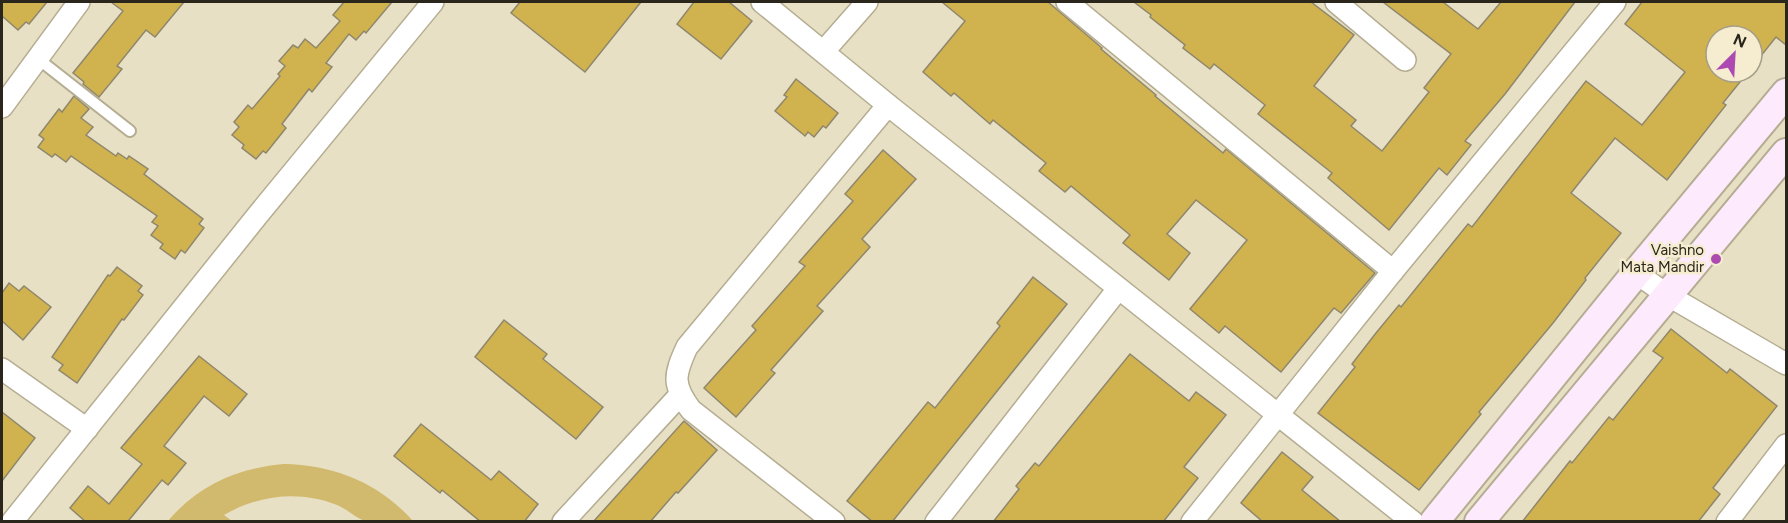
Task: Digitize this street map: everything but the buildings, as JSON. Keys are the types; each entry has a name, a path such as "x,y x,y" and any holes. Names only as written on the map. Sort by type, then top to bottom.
{"main road":[{"path":"1434,522 1786,93"},
{"path":"1479,522 1786,153"}],"street":[{"path":"2,107 79,2"},
{"path":"12,522 432,2"},
{"path":"762,2 888,105 1413,522"},
{"path":"824,51 867,2"},
{"path":"1067,2 1393,271"},
{"path":"1336,2 1405,60"},
{"path":"1192,522 1393,271 1615,2"},
{"path":"834,522 692,410 680,395 676,380 687,347 888,105"},
{"path":"1636,273 1669,296 1786,364"},
{"path":"936,522 1119,289"},
{"path":"2,369 87,429"},
{"path":"563,522 680,395"},
{"path":"1727,522 1786,445"}],"lane":[{"path":"38,58 130,131"}],"shaded area":[{"path":"284,464 321,468 355,479 386,496 413,521 366,521 323,500 294,496 265,499 237,508 224,515 232,521 168,521 192,497 220,480 267,466"}],"place":[{"name":"Vaishno Mata Mandir","path":"1716,259"}]}
